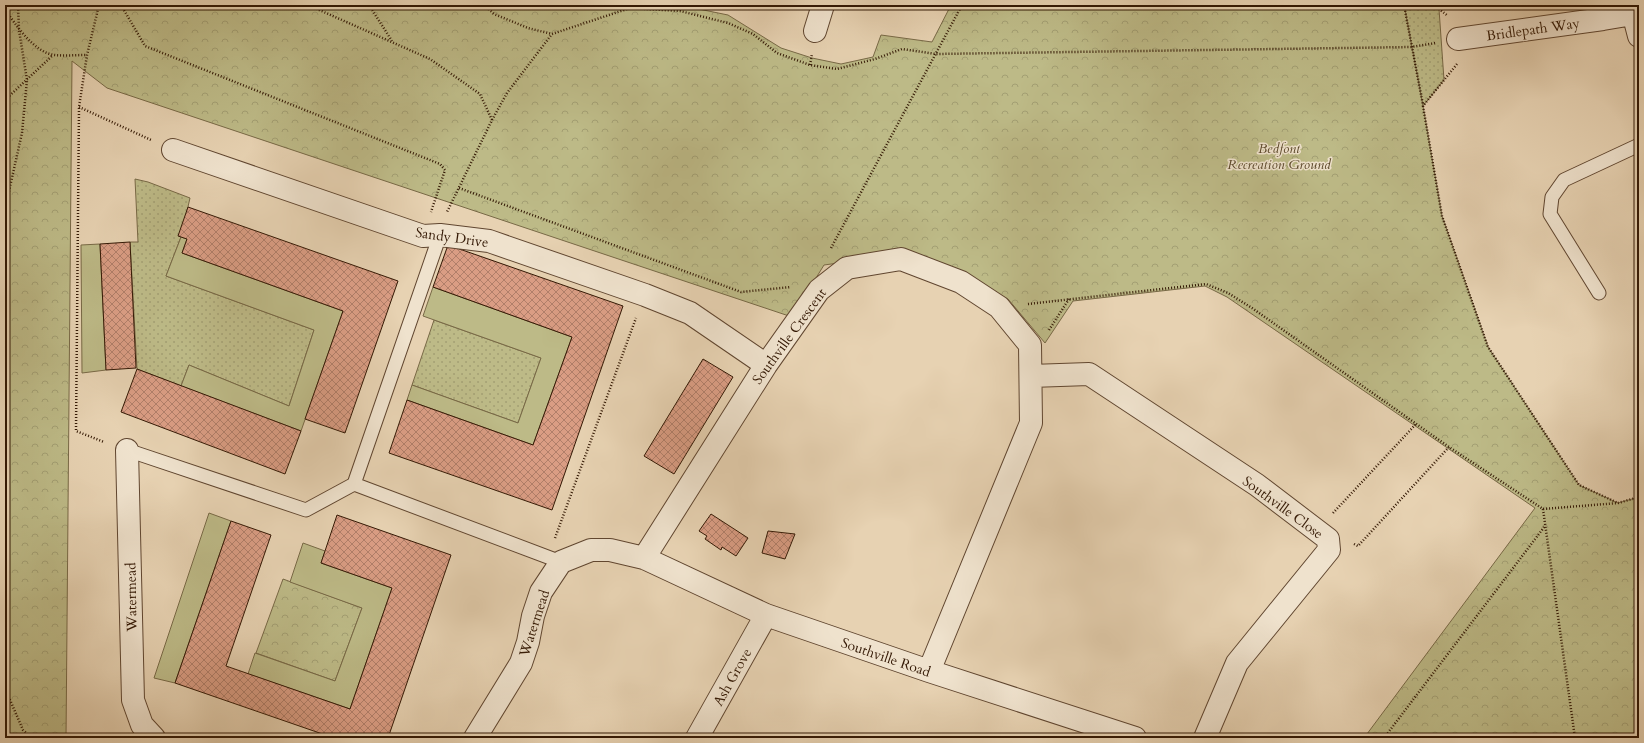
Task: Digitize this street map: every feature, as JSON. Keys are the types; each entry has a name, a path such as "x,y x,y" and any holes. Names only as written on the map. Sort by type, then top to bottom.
{"street":[{"path":"815,31 823,5"},
{"path":"1634,10 1639,36"},
{"name":"Bridlepath Way","path":"1458,39 1603,20 1634,10"},
{"name":"Sandy Drive","path":"172,150 432,236 489,241 645,295 690,313 766,365"},
{"name":"Southville Crescent","path":"644,558 766,365 818,290 847,268 901,259 961,282 999,308 1030,345"},
{"path":"929,671 1031,423 1030,345"},
{"name":"Southville Close","path":"1031,376 1089,374 1256,485 1328,539 1329,550 1237,664 1205,738"},
{"name":"Watermead","path":"127,450 133,700 142,725 154,738"},
{"path":"555,559 591,550 610,550 644,558"},
{"name":"Southville Road","path":"644,558 766,615 1132,738"},
{"name":"Watermead","path":"475,738 521,663 528,642 533,616 555,559"},
{"name":"Ash Grove","path":"698,738 766,615"}],"lane":[{"path":"1599,294 1550,214 1552,196 1564,180 1639,145"},
{"path":"127,450 306,510 354,484 432,236"},
{"path":"354,484 555,559"}],"path":[{"path":"5,209 22,133 27,80 19,30 18,5"},
{"path":"99,5 87,55 79,107 76,431 127,450"},
{"path":"121,5 145,46 440,164 444,170 432,236"},
{"path":"308,5 430,59 480,94 492,120"},
{"path":"369,5 392,42"},
{"path":"484,5 494,14 528,28 552,34 627,9 680,11 728,23 753,34 777,53 810,65 837,69 875,59 902,49 936,54 1411,47 1458,39"},
{"path":"627,9 628,5"},
{"path":"830,251 962,5"},
{"path":"1404,5 1442,216 1488,347 1579,485 1618,504"},
{"path":"1434,5 1460,26 1458,39"},
{"path":"5,9 19,30 39,48 53,55 87,55"},
{"path":"432,236 446,214 492,120 507,93 552,34"},
{"path":"1423,106 1468,50 1458,39"},
{"path":"5,100 53,55"},
{"path":"79,107 172,150"},
{"path":"458,188 741,292 792,287"},
{"path":"1022,305 1206,284 1228,293 1252,308 1449,447 1543,509 1618,504 1639,497"},
{"path":"555,559 645,295"},
{"path":"1030,345 1039,345 1070,299"},
{"path":"1317,531 1416,424"},
{"path":"1353,544 1358,546 1449,447"},
{"path":"1543,509 1575,738"},
{"path":"1384,738 1545,526"},
{"path":"5,679 7,693 23,730 32,738"}],"green space":[{"name":"Bedfont Recreation Ground","path":"5,5 684,6 728,15 781,48 812,58 841,64 873,57 881,35 932,42 951,5 1404,5 1442,216 1488,347 1579,485 1618,503 1639,497 1639,738 1364,738 1535,508 1227,297 1205,286 1073,301 1045,343 1008,299 912,253 824,265 792,317 107,88 72,61 66,738 5,738"},
{"path":"1404,5 1434,5 1439,9 1444,80 1423,106"},
{"path":"135,179 148,182 190,198 181,237 166,276 314,330 289,406 189,365 181,386 137,369 130,242 138,242"},
{"path":"181,237 187,239 182,253 343,311 301,431 181,386 189,365 289,406 314,330 166,276"},
{"path":"100,244 106,370 82,373 81,245"},
{"path":"433,287 572,337 533,445 407,400 412,385 518,423 541,358 423,316"},
{"path":"434,320 541,358 518,423 412,385"},
{"path":"209,513 231,521 175,683 154,678"},
{"path":"303,543 325,551 321,563 392,588 350,709 248,674 255,653 335,681 362,608 290,582"},
{"path":"283,579 362,608 335,681 256,653"}],"building":[{"path":"188,207 398,281 345,433 305,419 343,311 182,253 187,239 178,236"},
{"path":"130,242 136,368 106,370 100,244"},
{"path":"448,245 623,306 552,510 389,453 407,400 533,445 572,337 433,287"},
{"path":"703,359 733,377 674,474 644,456"},
{"path":"137,369 301,431 285,474 121,412"},
{"path":"711,514 748,538 736,556 722,547 721,550 705,539 707,536 699,531"},
{"path":"337,515 451,555 388,738 334,738 175,683 231,521 271,535 226,666 350,709 392,588 321,563"},
{"path":"768,531 795,534 785,559 762,553"}]}
